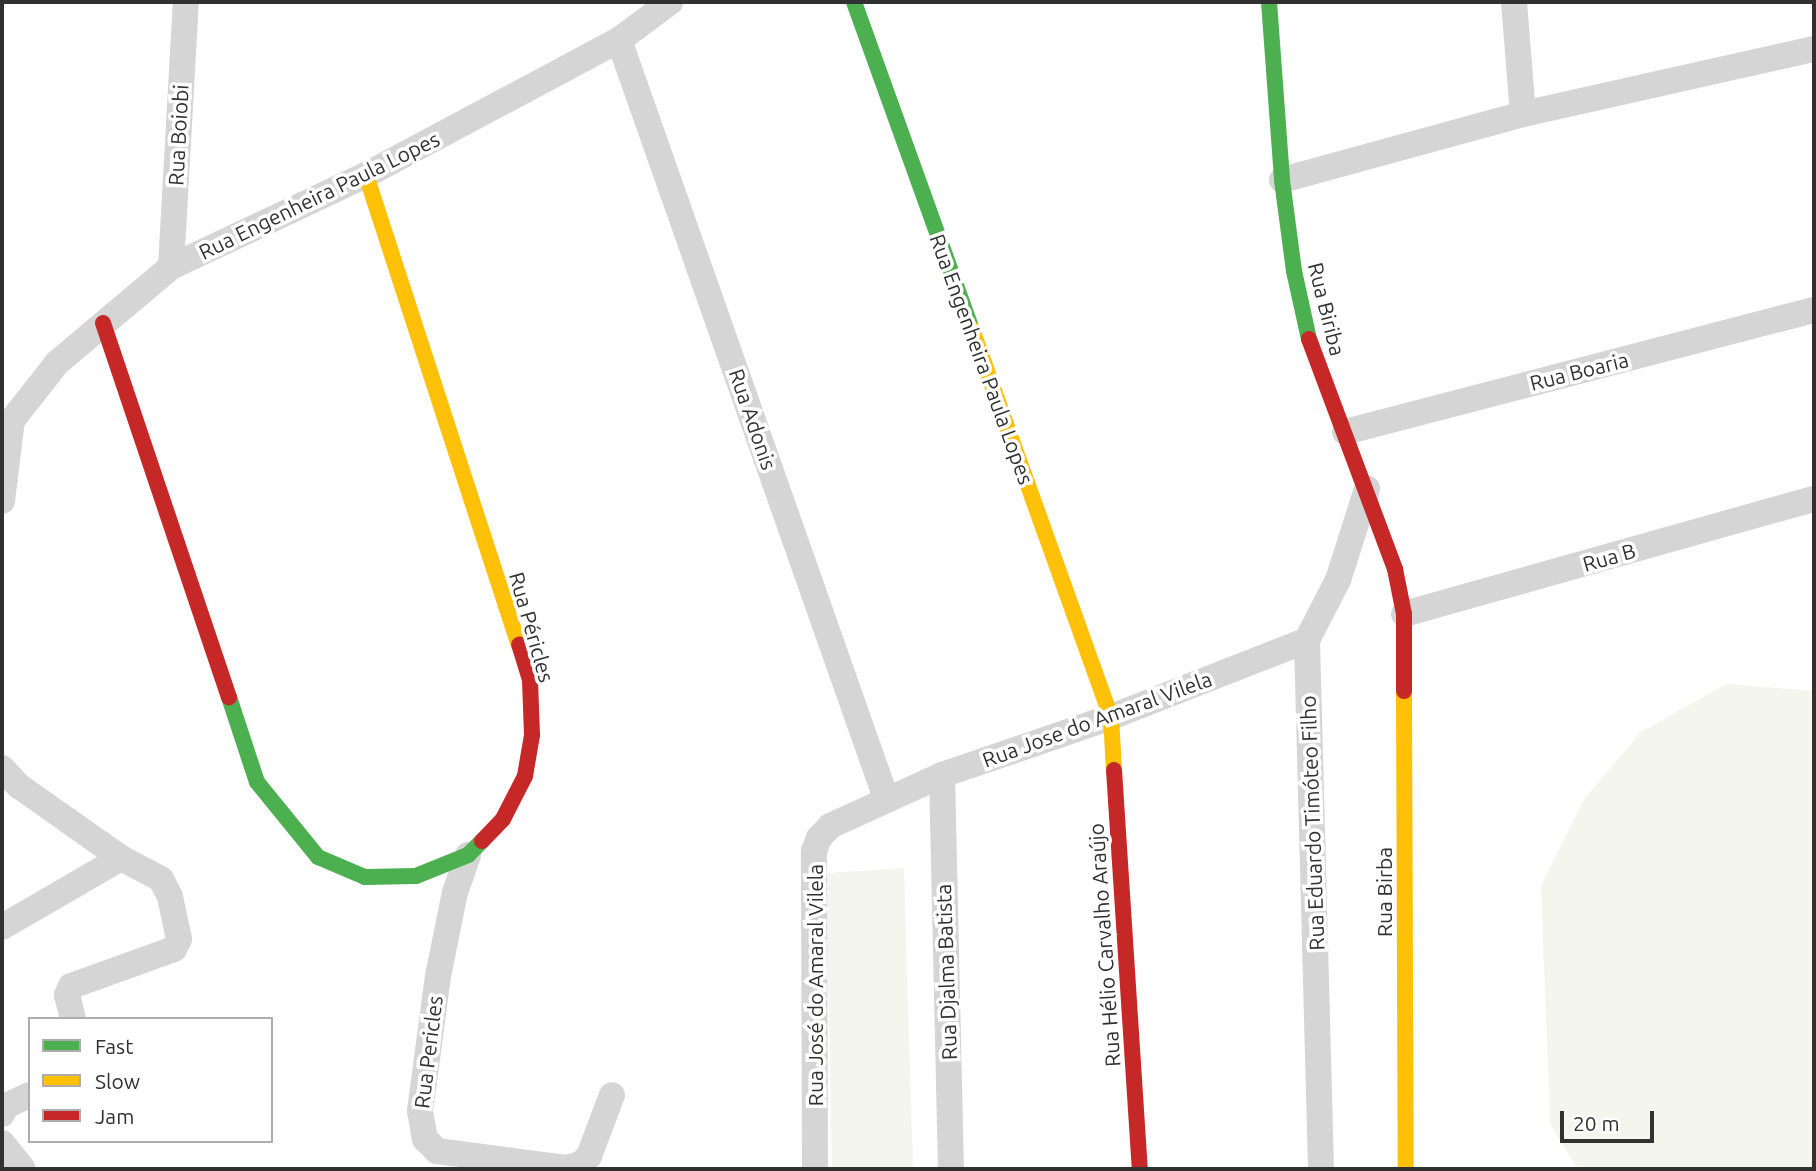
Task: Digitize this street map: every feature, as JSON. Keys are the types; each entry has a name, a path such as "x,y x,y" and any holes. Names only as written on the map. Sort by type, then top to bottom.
{"street":[{"name":"Rua Boiobi","path":"172,267 186,2"},
{"name":"Rua Engenheira Paula Lopes","path":"7,426 57,362 172,267 366,175 619,40 670,2"},
{"name":"Rua Engenheira Paula Lopes","path":"854,2 1111,717"},
{"name":"Rua Biriba","path":"1269,2 1282,180 1294,271 1311,346 1367,489 1395,569 1405,614"},
{"path":"1514,2 1523,114"},
{"name":"Rua Adonis","path":"619,40 886,798"},
{"path":"1282,180 1523,114 1814,48"},
{"name":"Rua Péricles","path":"103,323 257,782 284,819 318,857 365,877 416,876 468,855 503,819 525,776 533,735 530,680 366,175"},
{"name":"Rua Boaria","path":"1345,432 1814,310"},
{"path":"2,501 7,426"},
{"name":"Rua Eduardo Timóteo Filho","path":"1321,1169 1307,640 1338,580 1367,489"},
{"name":"Rua B","path":"1405,614 1814,499"},
{"name":"Rua Birba","path":"1405,614 1406,1169"},
{"name":"Rua Jose do Amaral Vilela","path":"886,798 942,775 1111,717 1307,640"},
{"name":"Rua Hélio Carvalho Araújo","path":"1111,717 1140,1169"},
{"path":"2,768 19,786 121,858 161,879 170,897 179,939 174,949 71,986 67,995 72,1017"},
{"name":"Rua Djalma Batista","path":"942,775 951,1169"},
{"name":"Rua José do Amaral Vilela","path":"815,1169 814,851 819,838 830,826 886,798"},
{"name":"Rua Pericles","path":"468,855 455,892 438,976 420,1111 420,1126 425,1139 437,1151 566,1168 581,1164 589,1156 612,1095"},
{"path":"2,927 121,858"},
{"path":"2,1114 6,1106 28,1096"},
{"path":"2,1143 23,1169"}],"shaded area":[{"path":"1726,684 1814,691 1814,1169 1578,1169 1550,1124 1541,886 1585,798 1641,732"},
{"path":"904,868 913,1169 832,1169 826,873"}],"traffic: fast":[{"path":"854,2 972,329"},
{"path":"1269,2 1282,180 1294,271 1309,339"},
{"path":"229,697 257,782 318,857 365,877 416,876 468,855 482,841"}],"traffic: slow":[{"path":"366,175 519,645"},
{"path":"972,329 1111,717 1114,770"},
{"path":"1404,691 1406,1169"}],"traffic: jam":[{"path":"103,323 229,697"},
{"path":"1309,339 1395,569 1404,614 1404,691"},
{"path":"482,841 503,819 525,776 532,735 530,680 519,645"},
{"path":"1114,770 1140,1169"}]}
